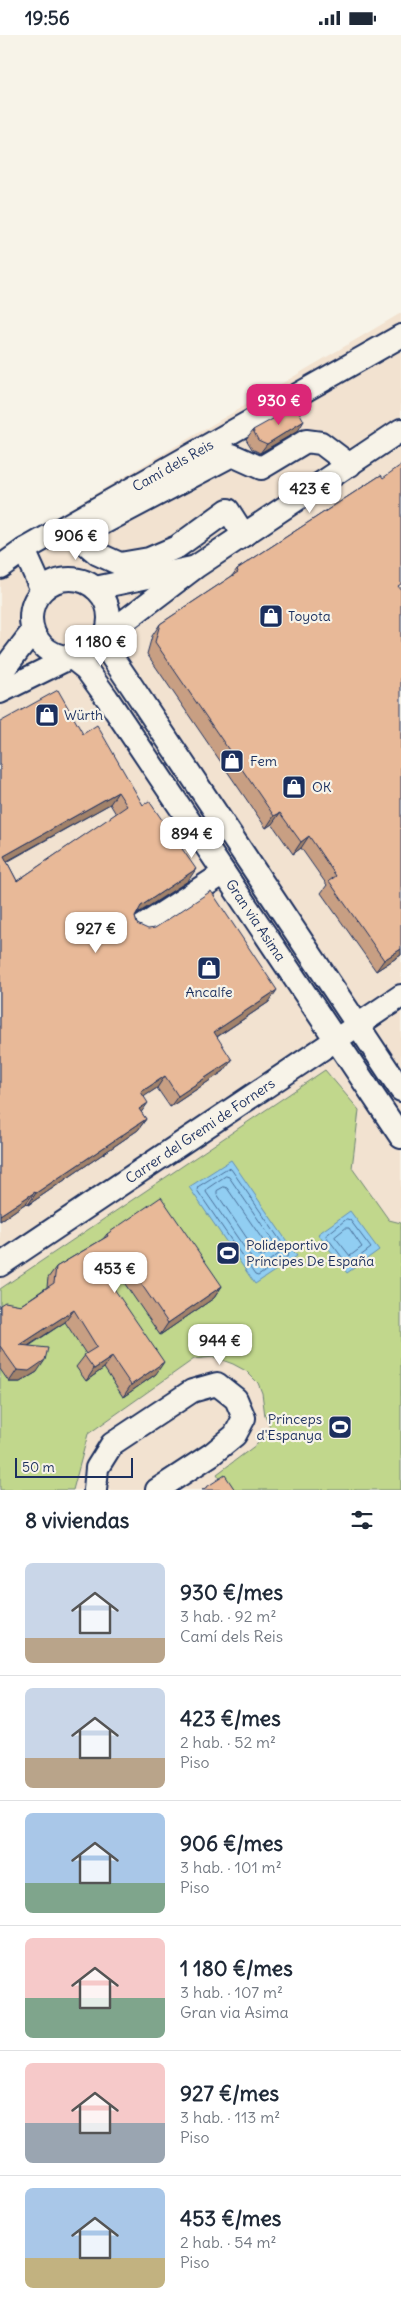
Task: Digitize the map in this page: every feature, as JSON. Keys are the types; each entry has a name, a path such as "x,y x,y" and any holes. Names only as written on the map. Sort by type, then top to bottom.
{"street":[{"name":"Camí dels Reis","path":"0,567 24,550 401,336"},
{"path":"0,692 71,658 91,651 104,637 197,566 401,430"},
{"path":"244,535 228,510 177,547 149,559 120,564 98,554 85,543 88,531 232,455 261,468 306,441 321,443 350,465"},
{"path":"24,550 42,590"},
{"path":"95,588 197,566"},
{"path":"71,658 58,656 47,650 38,642 32,632 30,621 31,609 42,590 62,580 80,581 95,588 103,598 108,610 109,623 104,637"},
{"path":"0,674 32,632"},
{"name":"Gran via Asima","path":"104,637 112,657 401,1090"},
{"name":"Gran via Asima","path":"71,658 86,669 107,698 401,1137"},
{"path":"140,928 224,873"},
{"name":"Carrer del Gremi de Forners","path":"0,1265 401,996"},
{"path":"96,1490 97,1468 112,1444 192,1391 217,1384 236,1399 244,1418 235,1435 212,1454 157,1490"}],"shaded area":[{"path":"401,313 401,1490 0,1490 0,550"}],"green space":[{"name":"Polideportivo Príncipes De España","path":"325,1070 359,1110 352,1168 389,1220 401,1223 401,1490 228,1490 217,1474 272,1433 265,1416 262,1393 258,1383 246,1371 214,1357 194,1359 88,1434 73,1490 0,1490 0,1289"}],"water":[{"path":"231,1160 297,1256 255,1284 189,1187"},
{"path":"350,1211 379,1250 347,1273 318,1234"}],"building":[{"path":"296,406 304,421 267,444 258,440 253,430"},
{"path":"401,465 401,584 398,586 401,590 401,949 384,960 329,881 336,876 309,836 301,842 280,813 274,816 155,642 160,624 238,572 237,569 381,475 383,478"},
{"path":"58,690 83,734 97,725 143,805 149,801 196,869 141,906 135,917 137,924 148,929 155,928 211,891 277,990 214,1032 232,1060 178,1096 165,1076 141,1092 148,1103 139,1109 146,1119 0,1215 0,722","holes":["118,792 127,806 17,881 4,856"]},
{"path":"161,1197 222,1286 168,1323 122,1256 102,1271 164,1362 131,1385 112,1357 94,1369 84,1355 97,1347 74,1310 20,1345 48,1348 45,1360 29,1371 17,1370 0,1346 0,1305 5,1302 21,1305 54,1283 56,1267 108,1236 107,1234"},
{"path":"225,1475 235,1490 202,1490"}],"place":[{"name":"Toyota","path":"271,616"},
{"name":"Würth","path":"47,715"},
{"name":"Fem","path":"232,761"},
{"name":"OK","path":"294,787"},
{"name":"Ancalfe","path":"209,968"},
{"name":"Polideportivo Príncipes De España","path":"228,1253"},
{"name":"Prínceps d'Espanya","path":"340,1427"}]}
